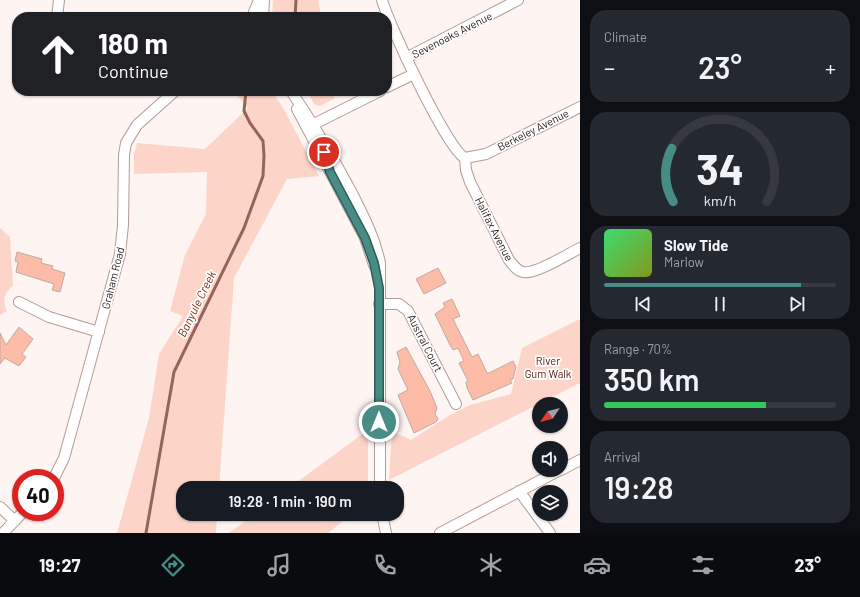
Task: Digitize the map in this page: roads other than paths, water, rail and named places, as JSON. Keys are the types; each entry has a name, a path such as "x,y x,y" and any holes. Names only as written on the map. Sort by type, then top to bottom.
{"street":[{"path":"58,12 59,0"},
{"path":"254,12 259,0"},
{"path":"263,12 264,0"},
{"name":"Halifax Avenue","path":"382,0 387,12"},
{"name":"Sevenoaks Avenue","path":"406,58 518,0"},
{"name":"Halifax Avenue","path":"392,24 406,58 450,143 455,159 462,166 465,162 470,182 509,260 516,268 523,272 534,271 580,248"},
{"path":"392,85 414,74"},
{"name":"Graham Road","path":"58,469 64,458 117,268 122,239 124,155 126,143 137,125 167,96"},
{"path":"291,96 310,126 331,153 373,238 380,263 380,481"},
{"path":"294,96 310,126 330,172 369,248 379,288"},
{"path":"310,126 370,96"},
{"name":"Berkeley Avenue","path":"465,162 486,154 580,107"},
{"path":"19,302 49,317 99,332"},
{"name":"Austral Court","path":"379,304 399,304 408,311 456,404"},
{"path":"568,466 580,460"},
{"path":"440,533 547,477"},
{"path":"519,491 550,533"},
{"path":"0,507 12,518"},
{"path":"3,533 15,521"},
{"path":"383,521 386,533"}],"waterway":[{"name":"Banyule Creek","path":"295,12 296,0"},
{"name":"Banyule Creek","path":"146,533 174,372 244,228 263,176 263,141 250,123 244,111 246,96"}],"park label":[{"name":"River Gum Walk","path":"548,367"}]}
